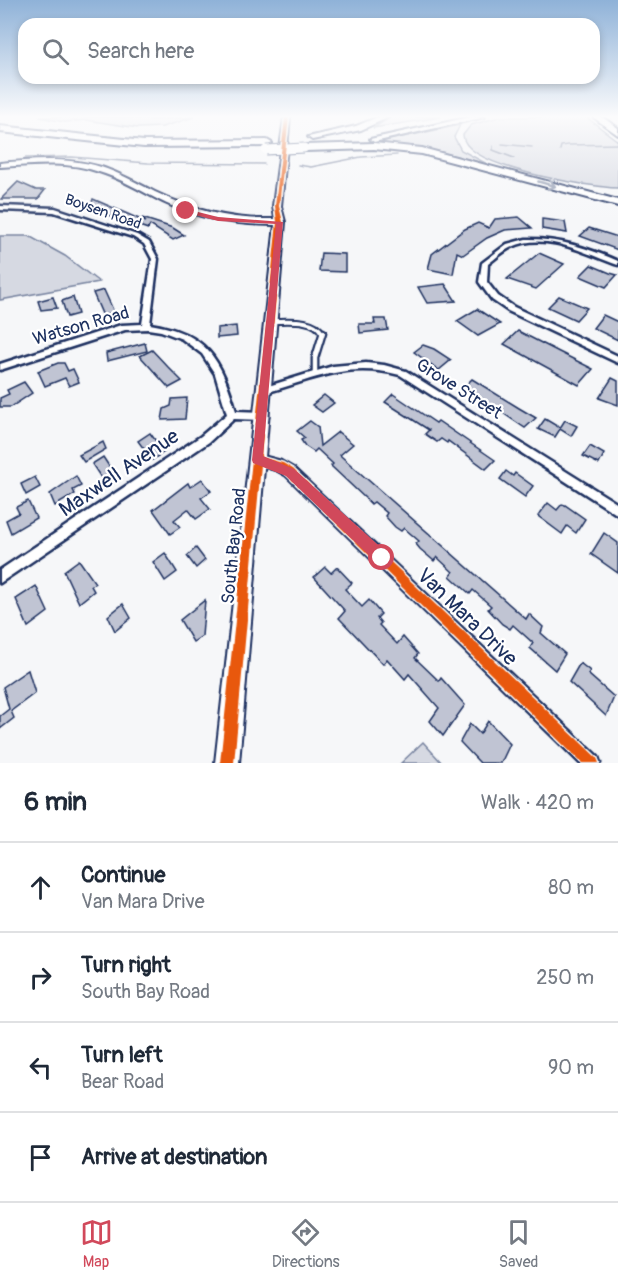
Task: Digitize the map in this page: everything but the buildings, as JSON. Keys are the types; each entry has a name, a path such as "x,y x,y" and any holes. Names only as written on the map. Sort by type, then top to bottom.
{"highway":[{"path":"428,153 618,203"}],"street":[{"name":"South Bay Road","path":"280,219 277,206 283,153"},
{"name":"South Bay Road","path":"227,763 280,219 285,205 290,153"},
{"path":"0,165 66,164 110,173 171,205 205,216 280,219"},
{"path":"0,172 61,170 117,178"},
{"name":"Boysen Road","path":"0,208 55,210 135,236 147,243 155,259 146,326"},
{"path":"618,262 576,246 529,241 510,244 485,263 483,282 495,298 511,309 618,360"},
{"name":"Watson Road","path":"0,368 108,331 146,326 185,337 203,350 221,378 232,415"},
{"name":"Grove Street","path":"265,390 337,368 373,364 404,373 618,510"},
{"path":"232,415 262,416"},
{"name":"Maxwell Avenue","path":"0,577 205,439 232,415"},
{"name":"Van Mara Drive","path":"257,460 280,466 290,472 382,558 591,763"}],"lane":[{"path":"271,321 314,324 321,329 323,332 315,350 313,362 315,375"}],"shaded area":[{"path":"442,153 466,153 487,164"},
{"path":"477,153 618,153 618,188 530,174"},
{"path":"0,236 29,236 65,256 99,282 0,300"},
{"path":"423,742 442,763 401,763"}],"waterway":[{"path":"500,153 514,158"},
{"path":"298,165 311,167 361,157 397,155"},
{"path":"25,158 72,157 148,163 264,164"}],"cycle path":[{"path":"227,763 280,222 277,206 283,153"},
{"path":"257,460 280,466 290,472 592,763"}],"route":[{"path":"186,211 218,219 280,222 257,460 280,466 290,472 382,558"}]}
